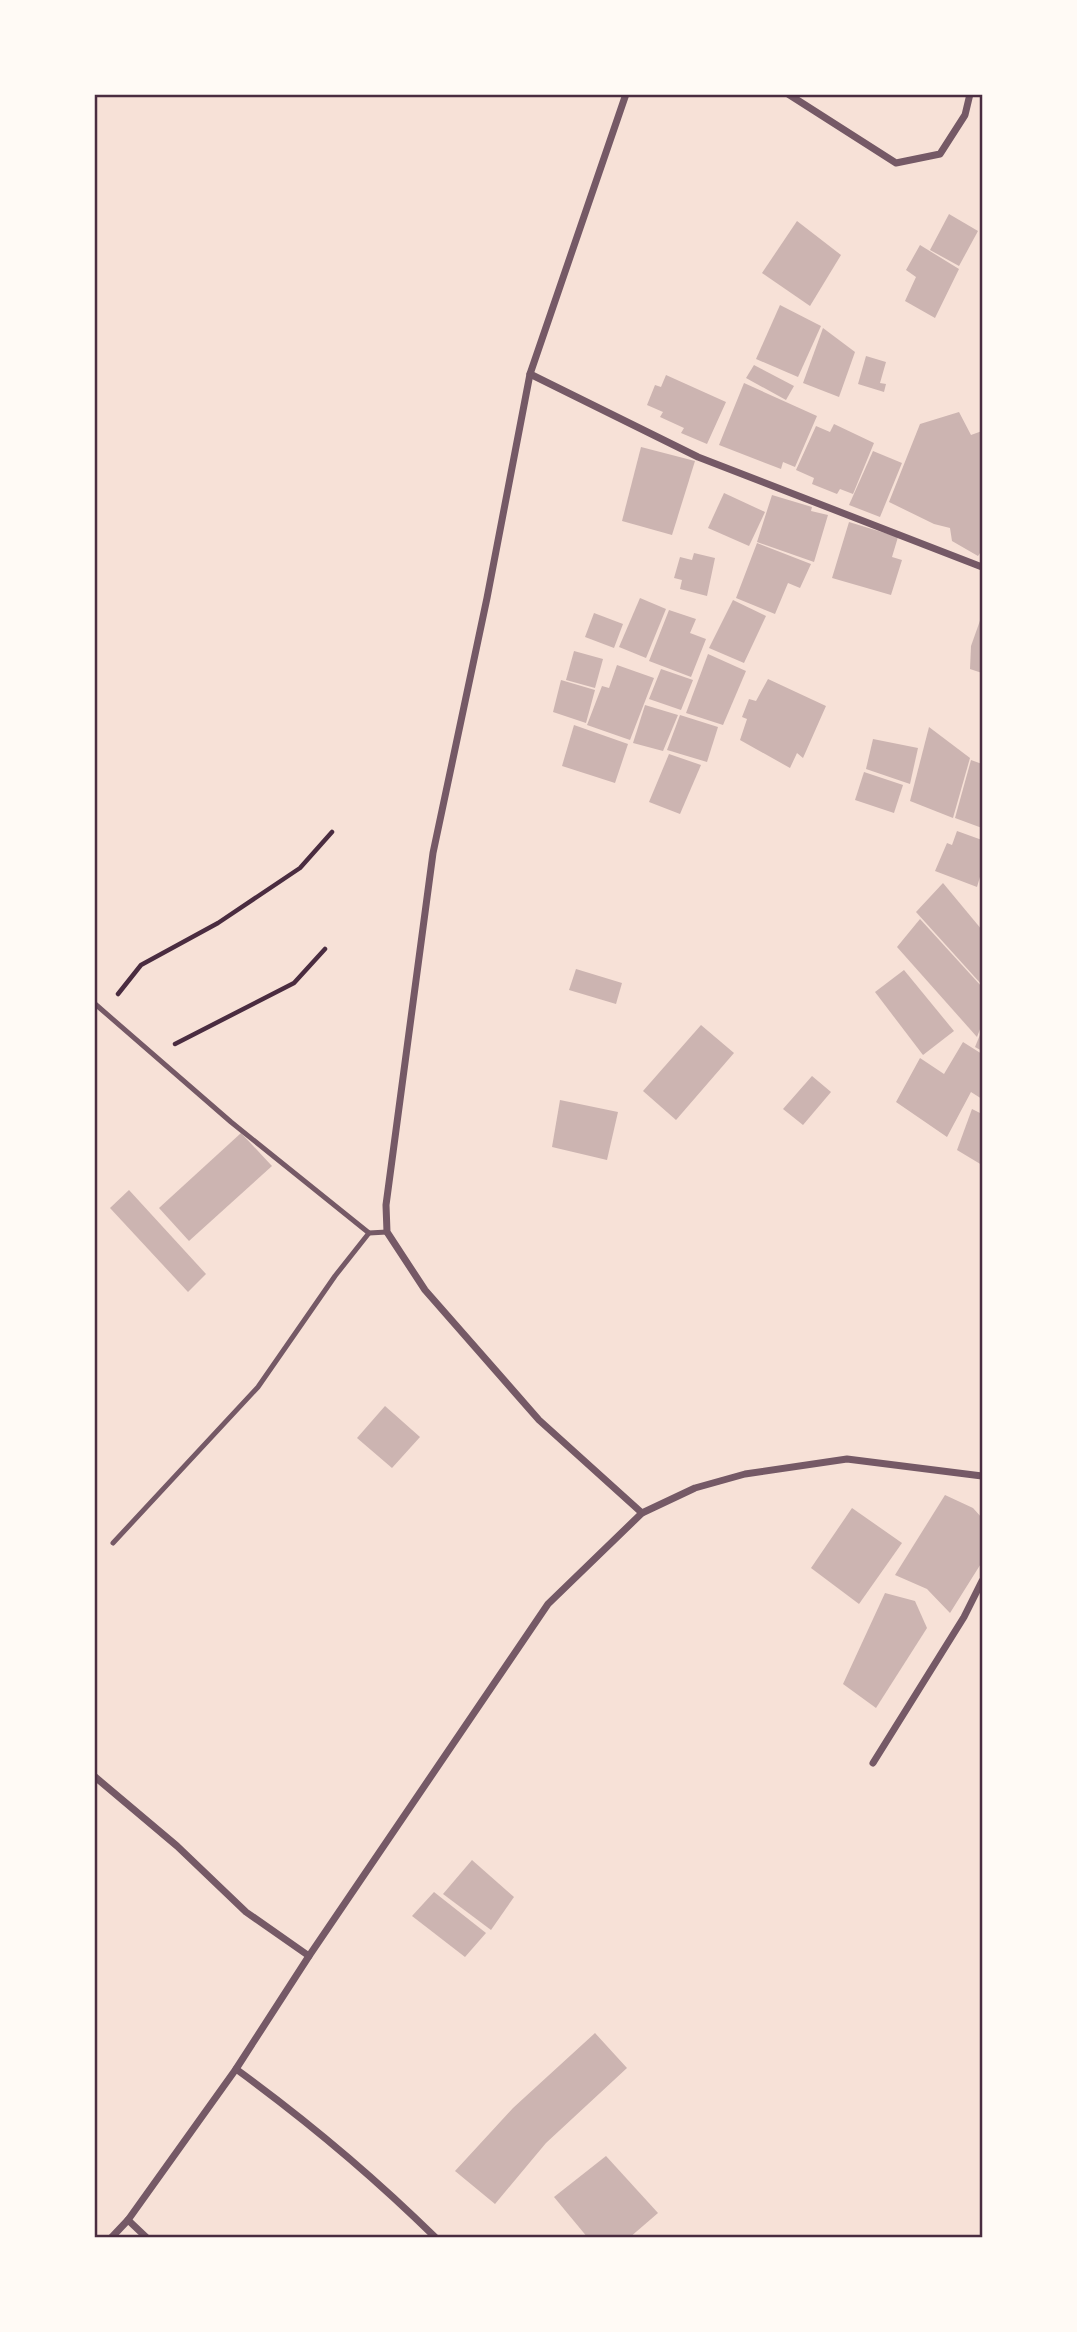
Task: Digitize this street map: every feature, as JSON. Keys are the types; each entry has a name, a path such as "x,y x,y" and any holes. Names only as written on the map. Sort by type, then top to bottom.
{"street":[{"path":"626,94 530,374 490,585 433,853 386,1205 387,1232 425,1290 539,1420 642,1513"},
{"path":"788,94 896,163 940,154 965,115 970,94"},
{"path":"530,374 698,457 982,567"},
{"path":"111,2238 128,2220 236,2069 309,1956 548,1604 642,1513 695,1488 745,1474 847,1459 982,1476"},
{"path":"873,1763 964,1617 982,1581"},
{"path":"94,1776 177,1846 246,1912 309,1956"},
{"path":"236,2069 392,2196 436,2238"},
{"path":"128,2220 147,2238"}],"lane":[{"path":"94,1003 231,1122 369,1233 387,1232"},
{"path":"113,1543 258,1387 335,1276 369,1233"}],"path":[{"path":"104,1012 141,965 218,923 300,868 332,832"},
{"path":"158,1057 177,1043 294,983 325,949"}],"building":[{"path":"949,214 978,231 959,266 930,250"},
{"path":"797,221 841,255 810,306 762,273"},
{"path":"920,245 959,269 935,318 905,301 916,277 906,270"},
{"path":"780,305 821,326 798,377 756,359"},
{"path":"823,328 855,352 839,397 803,383"},
{"path":"866,356 886,362 880,383 886,384 884,392 858,384"},
{"path":"754,365 794,386 786,400 746,378"},
{"path":"666,375 726,402 707,444 681,433 684,428 660,417 663,412 647,405 655,385 661,387"},
{"path":"744,383 817,416 795,467 783,462 781,469 719,445"},
{"path":"959,412 971,435 982,431 982,550 978,556 952,541 950,528 934,524 889,502 920,424"},
{"path":"834,424 874,443 853,494 840,489 837,494 812,484 814,478 796,470 816,426 830,432"},
{"path":"641,447 695,461 672,535 622,521"},
{"path":"873,451 902,463 880,517 849,505"},
{"path":"724,493 765,512 749,546 708,528"},
{"path":"772,495 812,507 811,511 828,515 814,562 757,542"},
{"path":"849,522 898,537 892,557 902,560 891,595 832,578"},
{"path":"757,543 811,564 800,588 788,583 775,614 736,598"},
{"path":"694,553 715,558 707,596 680,589 682,580 674,578 680,557 692,560"},
{"path":"640,598 666,609 646,658 619,647"},
{"path":"733,600 766,616 744,663 709,648"},
{"path":"669,610 696,619 690,633 706,639 691,677 649,661"},
{"path":"594,613 623,624 614,648 585,637"},
{"path":"982,615 982,673 970,669 971,646"},
{"path":"574,651 603,659 595,688 566,680"},
{"path":"708,654 746,671 723,725 686,713"},
{"path":"617,665 654,678 630,740 587,725 602,686 609,688"},
{"path":"661,669 693,680 681,710 649,699"},
{"path":"768,679 826,706 803,758 797,753 790,768 740,740 747,719 742,717 749,699 756,701"},
{"path":"561,680 595,690 586,723 553,712"},
{"path":"645,705 678,715 663,751 633,743"},
{"path":"680,715 718,727 707,762 667,750"},
{"path":"574,725 628,744 615,783 562,766"},
{"path":"929,727 970,758 953,818 910,801"},
{"path":"873,739 918,748 910,784 866,769"},
{"path":"669,754 701,765 680,814 649,802"},
{"path":"971,760 982,764 982,828 955,818"},
{"path":"864,772 903,785 894,813 855,800"},
{"path":"957,831 982,840 982,870 977,887 935,871 947,843 952,845"},
{"path":"943,883 982,930 982,985 916,912"},
{"path":"920,919 982,987 982,1024 977,1037 897,947"},
{"path":"576,969 622,983 616,1004 569,990"},
{"path":"904,970 954,1031 923,1055 875,992"},
{"path":"701,1025 734,1053 676,1120 643,1091"},
{"path":"982,1030 982,1051 975,1047"},
{"path":"963,1042 982,1054 982,1099 971,1092 947,1137 896,1102 920,1058 944,1074"},
{"path":"812,1076 831,1092 803,1125 783,1109"},
{"path":"560,1100 618,1112 607,1160 552,1147"},
{"path":"972,1109 982,1114 982,1165 957,1150"},
{"path":"241,1133 272,1166 189,1241 159,1208"},
{"path":"129,1190 206,1274 188,1292 110,1208"},
{"path":"385,1406 420,1437 392,1468 357,1438"},
{"path":"945,1495 973,1508 982,1518 982,1562 950,1613 927,1589 895,1575"},
{"path":"852,1508 902,1543 859,1604 811,1568"},
{"path":"885,1593 915,1601 927,1628 876,1708 843,1684"},
{"path":"472,1860 514,1897 491,1930 443,1894"},
{"path":"434,1892 486,1933 465,1957 412,1916"},
{"path":"595,2033 627,2068 546,2143 495,2204 455,2171 513,2108"},
{"path":"606,2156 658,2213 629,2238 588,2238 554,2197"}]}
